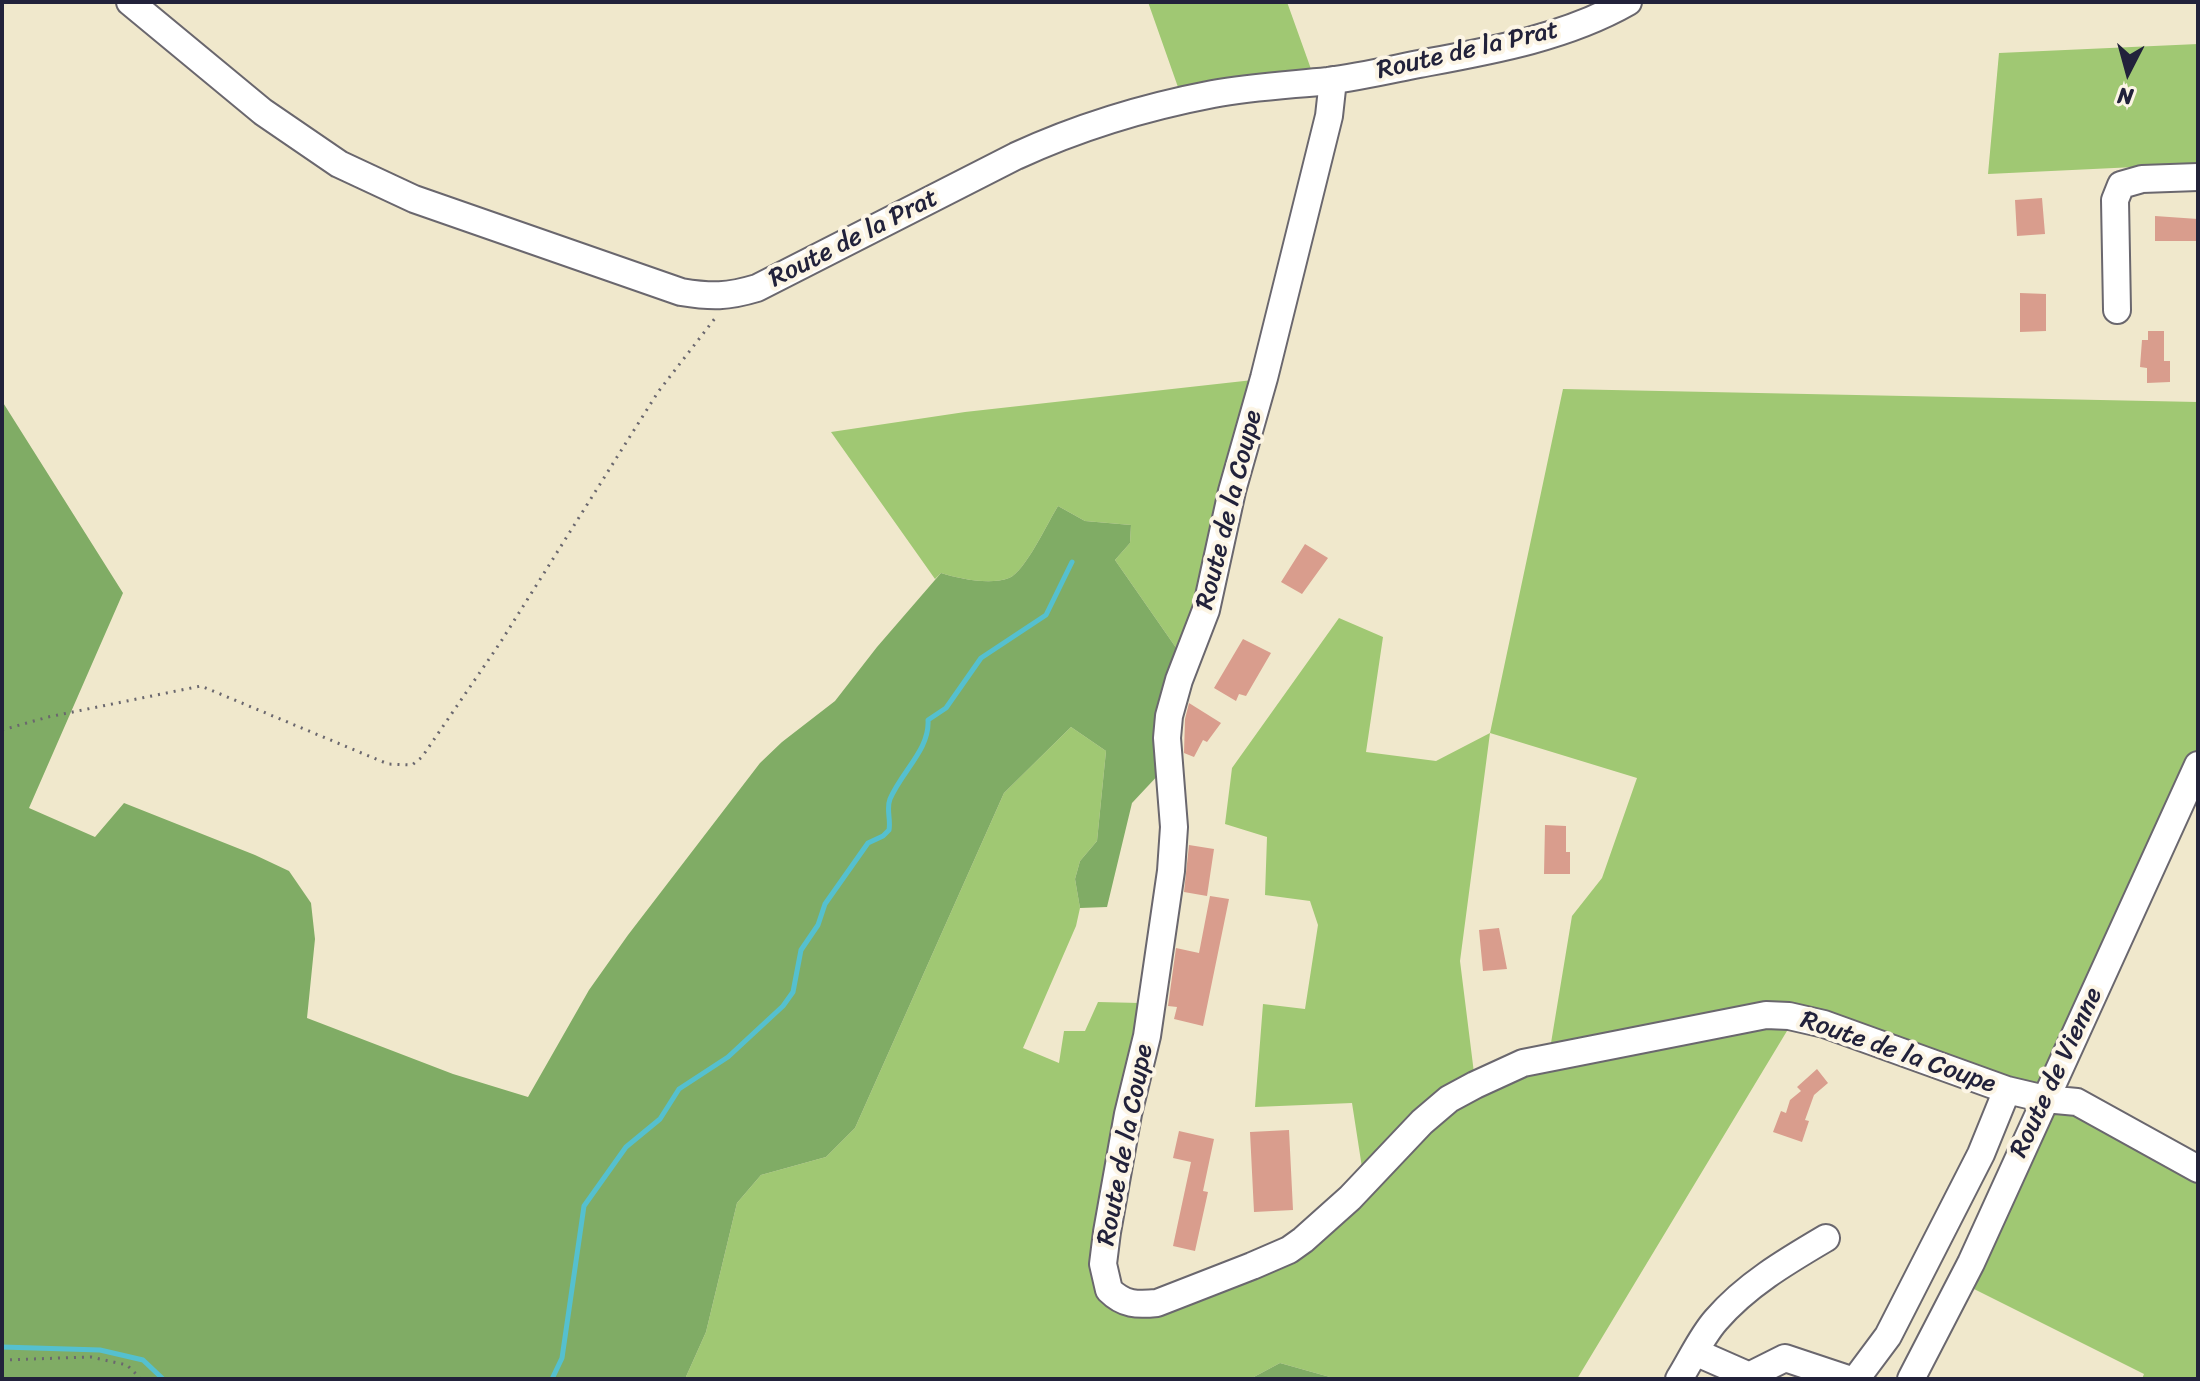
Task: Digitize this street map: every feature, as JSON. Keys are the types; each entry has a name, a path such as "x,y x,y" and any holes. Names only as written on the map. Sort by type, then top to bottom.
{"street":[{"name":"Route de la Prat","path":"130,2 263,112 339,164 414,199 681,292 709,297 728,297 757,288 1057,137 1204,96 1333,80 1475,54 1586,22 1628,2"},
{"name":"Route de la Coupe","path":"1333,80 1329,116 1264,378 1232,491 1209,595 1169,716 1167,738 1174,827 1171,871 1147,1036 1128,1114 1107,1232 1103,1264 1109,1290 1128,1303 1157,1303 1289,1250 1350,1198 1422,1122 1449,1099 1523,1063 1766,1015 1789,1016 1824,1024 2007,1090 2045,1099 2077,1102 2198,1169"},
{"path":"2117,310 2115,200 2121,185 2142,179 2198,177"},
{"name":"Route de Vienne","path":"1911,1379 1971,1263 2198,765"},
{"path":"1856,1379 1888,1336 1981,1154 2007,1090"},
{"path":"1679,1379 1714,1321 1736,1299 1771,1271 1826,1238"},
{"path":"1695,1352 1745,1374 1751,1375 1785,1358 1848,1379"}],"path":[{"path":"2,730 48,717 201,686 388,764 412,765 422,757 492,656 658,392 707,331 728,297"},
{"path":"2,1360 91,1357 127,1365 141,1379"}],"green space":[{"path":"1148,2 1287,2 1311,69 1179,90"},
{"path":"2198,44 2198,164 1988,174 1999,53"},
{"path":"1253,380 1197,606 1179,652 1115,560 1130,543 1131,525 1085,521 1058,506 1029,557 1009,578 984,581 941,573 935,579 831,432 965,412"},
{"path":"1563,389 2198,402 2198,749 2041,1089 1804,1008 1562,1045 1551,1043 1572,916 1602,878 1637,778 1490,733"},
{"path":"2,401 123,593 29,808 95,837 124,803 289,871 311,903 315,939 307,1018 453,1074 528,1097 589,990 760,763 835,701 941,573 984,581 1009,578 1029,557 1058,506 1085,521 1131,525 1130,543 1115,560 1179,652 1162,771 1132,803 1107,907 1080,908 1075,879 1080,861 1097,841 1106,751 1071,727 1004,793 855,1128 826,1157 761,1175 737,1203 706,1332 685,1379 2,1379"},
{"path":"1339,618 1383,637 1366,752 1436,761 1490,733 1460,961 1474,1073 1363,1174 1352,1103 1255,1107 1263,1004 1305,1009 1318,925 1310,901 1265,895 1267,837 1225,824 1232,768"},
{"path":"1071,727 1106,751 1097,841 1080,861 1075,879 1080,908 1076,926 1023,1048 1059,1063 1064,1031 1085,1031 1098,1002 1140,1003 1106,1304 1240,1279 1456,1103 1542,1066 1793,1021 1577,1379 1337,1379 1280,1363 1250,1379 685,1379 706,1332 737,1203 761,1175 826,1157 855,1128 1004,793"},
{"path":"2057,1104 2198,1178 2198,1379 2142,1379 2144,1374 1970,1287"},
{"path":"1280,1363 1337,1379 1250,1379"}],"building":[{"path":"2042,198 2045,234 2017,236 2015,200"},
{"path":"2155,216 2198,219 2198,241 2155,241"},
{"path":"2020,293 2046,294 2046,331 2020,332"},
{"path":"2148,331 2164,331 2164,361 2170,361 2170,382 2147,383 2147,368 2140,367 2142,340 2148,340"},
{"path":"1305,544 1328,558 1302,594 1281,582"},
{"path":"1243,639 1271,653 1246,696 1239,694 1236,701 1214,688"},
{"path":"1189,703 1221,723 1207,742 1203,740 1194,757 1184,753"},
{"path":"1545,825 1566,826 1570,874 1544,874"},
{"path":"1189,845 1214,849 1207,896 1184,892"},
{"path":"1210,896 1229,899 1203,1026 1174,1019 1177,1007 1168,1006 1176,948 1199,953"},
{"path":"1499,928 1507,969 1483,971 1479,930"},
{"path":"1817,1069 1828,1083 1814,1095 1805,1120 1809,1121 1802,1142 1773,1132 1781,1111 1786,1113 1790,1100 1801,1091 1797,1087"},
{"path":"1289,1130 1293,1210 1254,1212 1250,1132"},
{"path":"1179,1131 1214,1139 1203,1191 1208,1192 1195,1251 1173,1246 1191,1162 1173,1158"}],"waterway":[{"path":"552,1379 562,1358 584,1206 626,1147 660,1119 679,1089 728,1057 783,1006 793,992 801,950 818,925 825,904 868,843 889,830 890,799 925,741 928,720 946,708 981,658 1046,615 1072,562"},
{"path":"2,1347 100,1350 143,1360 163,1379"}]}
